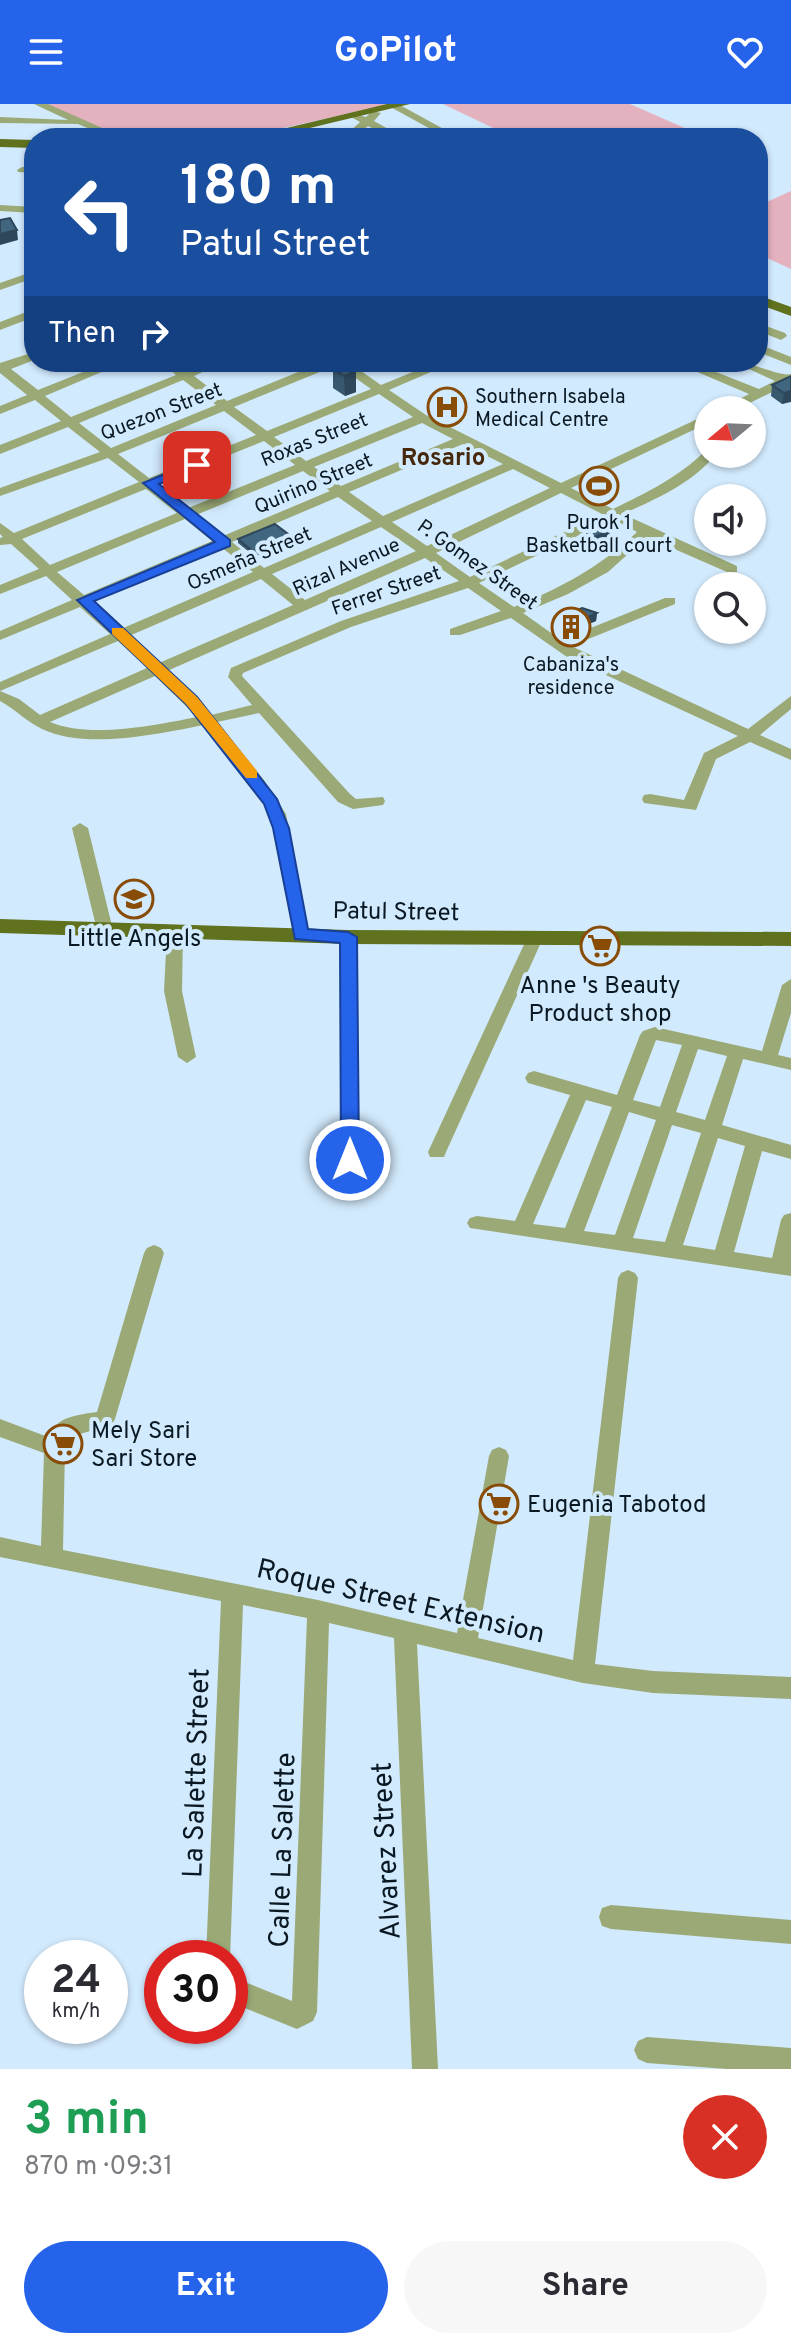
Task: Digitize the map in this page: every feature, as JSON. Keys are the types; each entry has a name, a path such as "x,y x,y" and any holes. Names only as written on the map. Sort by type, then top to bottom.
{"main road":[{"path":"299,128 392,106"},
{"path":"0,143 24,144"},
{"path":"768,303 791,312"},
{"name":"Patul Street","path":"0,926 348,937 791,939"}],"street":[{"path":"39,104 97,128"},
{"path":"360,128 392,106 435,128"},
{"path":"355,115 381,128"},
{"path":"0,120 88,124"},
{"path":"0,208 24,209"},
{"path":"0,287 24,278"},
{"path":"0,326 24,317"},
{"path":"768,331 781,336"},
{"path":"768,352 791,361"},
{"path":"1,368 24,360"},
{"path":"1,368 304,606"},
{"path":"0,410 95,372"},
{"name":"P. Gomez Street","path":"180,372 306,463 341,493 559,646 585,662 791,755"},
{"path":"0,450 192,372"},
{"name":"Quezon Street","path":"0,492 109,453 312,372"},
{"path":"352,372 422,418 646,531 732,569"},
{"path":"6,540 425,372"},
{"path":"703,372 755,395 788,379"},
{"path":"768,372 788,379"},
{"name":"Roxas Street","path":"0,590 422,418"},
{"name":"Rizal Avenue","path":"39,721 426,552 694,425"},
{"name":"Quirino Street","path":"0,636 225,543 463,439"},
{"name":"Osmeña Street","path":"0,687 514,464"},
{"name":"Ferrer Street","path":"260,708 235,677 240,667 346,624 468,583 615,514 671,485 694,467"},
{"path":"0,527 6,540 49,569 84,600 209,720 278,814 301,935"},
{"path":"455,632 513,613 619,557 646,531"},
{"path":"559,646 670,601"},
{"path":"0,696 13,700 53,728 91,733 209,720 260,708 348,801 360,804 377,801"},
{"path":"650,799 690,806 706,759 748,737 791,701"},
{"path":"80,828 105,930"},
{"path":"175,932 173,991 187,1057"},
{"path":"348,937 350,1160"},
{"path":"437,1152 535,938"},
{"path":"768,1059 784,1032 791,985"},
{"path":"572,1236 649,1035 692,1041 791,1064"},
{"path":"622,1243 692,1041"},
{"path":"672,1249 737,1051"},
{"path":"534,1078 791,1152"},
{"path":"521,1229 580,1092"},
{"path":"723,1256 755,1142"},
{"path":"477,1223 785,1267 791,1220"},
{"path":"52,1557 55,1448 62,1429 100,1422 108,1412 154,1253"},
{"path":"583,1673 628,1278"},
{"path":"0,1428 55,1448"},
{"path":"466,1645 499,1456"},
{"name":"Roque Street Extension","path":"0,1547 318,1610 583,1673 653,1682 791,1688"},
{"name":"La Salette Street","path":"219,1940 232,1592"},
{"name":"Calle La Salette","path":"248,1996 297,2016 304,2012 318,1610"},
{"name":"Alvarez Street","path":"405,1631 425,2069"},
{"path":"611,1917 791,1932"},
{"path":"647,2050 791,2061"}],"shaded area":[{"path":"41,104 386,105 283,128 102,128"},
{"path":"443,104 630,104 685,128 493,128"},
{"path":"791,191 791,269 768,259 768,201"}],"building":[{"path":"10,218 17,230 0,234 0,220"},
{"path":"791,376 791,391 784,393 772,385"},
{"path":"605,483 616,489 605,494 594,488"},
{"path":"600,523 610,530 595,537 585,530"},
{"path":"275,524 296,540 257,555 238,539"},
{"path":"582,608 597,613 563,628 555,624 566,615"}],"slow traffic":[{"path":"117,631 192,701 225,738 251,774"}],"place":[{"name":"Southern Isabela Medical Centre","path":"447,407"},
{"name":"Purok 1 Basketball court","path":"599,486"},
{"name":"Cabaniza's residence","path":"571,627"},
{"name":"Little Angels","path":"134,899"},
{"name":"Anne 's Beauty Product shop","path":"600,946"},
{"name":"Mely Sari Sari Store","path":"63,1444"},
{"name":"Eugenia Tabotod","path":"499,1504"}],"district":[{"name":"Rosario","path":"443,457"}],"route":[{"path":"197,465 149,483 225,543 84,600 192,701 225,738 272,803 278,814 301,935 348,937 350,1160"}]}
